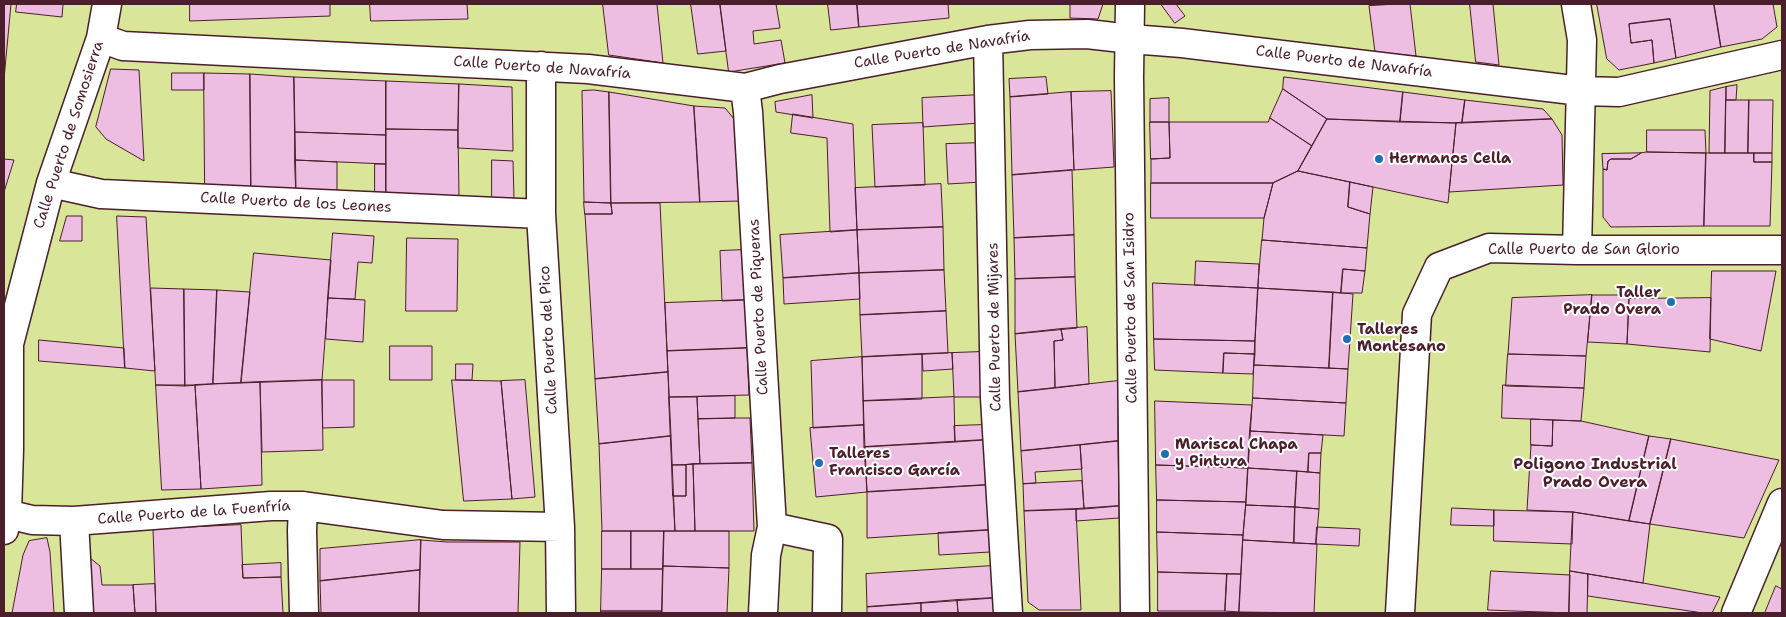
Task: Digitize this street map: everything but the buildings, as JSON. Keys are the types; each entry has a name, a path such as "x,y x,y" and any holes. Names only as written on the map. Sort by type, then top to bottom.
{"street":[{"name":"Calle Puerto de Somosierra","path":"5,523 6,388 9,344 51,183 100,38 107,4"},
{"name":"Calle Puerto de San Isidro","path":"1130,4 1129,77 1135,613"},
{"path":"1576,4 1582,40 1577,250"},
{"name":"Calle Puerto de Navafría","path":"100,38 123,46 588,69 745,88 780,79 988,40 1030,35 1087,34 1182,42 1581,91 1619,92 1782,55"},
{"name":"Calle Puerto de Mijares","path":"988,40 995,398 1008,613"},
{"name":"Calle Puerto del Pico","path":"541,66 541,214 560,527 561,613"},
{"name":"Calle Puerto de Piqueras","path":"745,88 772,527 766,555 763,613"},
{"name":"Calle Puerto de los Leones","path":"51,183 101,194 541,214"},
{"name":"Calle Puerto de San Glorio","path":"1400,613 1417,314 1439,267 1489,248 1782,250"},
{"path":"1736,613 1782,503"},
{"name":"Calle Puerto de la Fuenfría","path":"5,523 32,520 74,521 271,506 303,506 443,525 560,527"},
{"path":"303,506 304,613"},
{"path":"74,521 79,613"},
{"path":"772,527 828,539 827,613"}],"green space":[{"path":"4,4 1782,4 1782,613 4,613"}],"place":[{"name":"Hermanos Cella","path":"1379,159"},
{"name":"Taller Prado Overa","path":"1671,302"},
{"name":"Talleres Montesano","path":"1347,339"},
{"name":"Mariscal Chapa y Pintura","path":"1165,454"},
{"name":"Talleres Francisco García","path":"819,463"}],"district":[{"name":"Poligono Industrial Prado Overa","path":"1595,474"}]}
